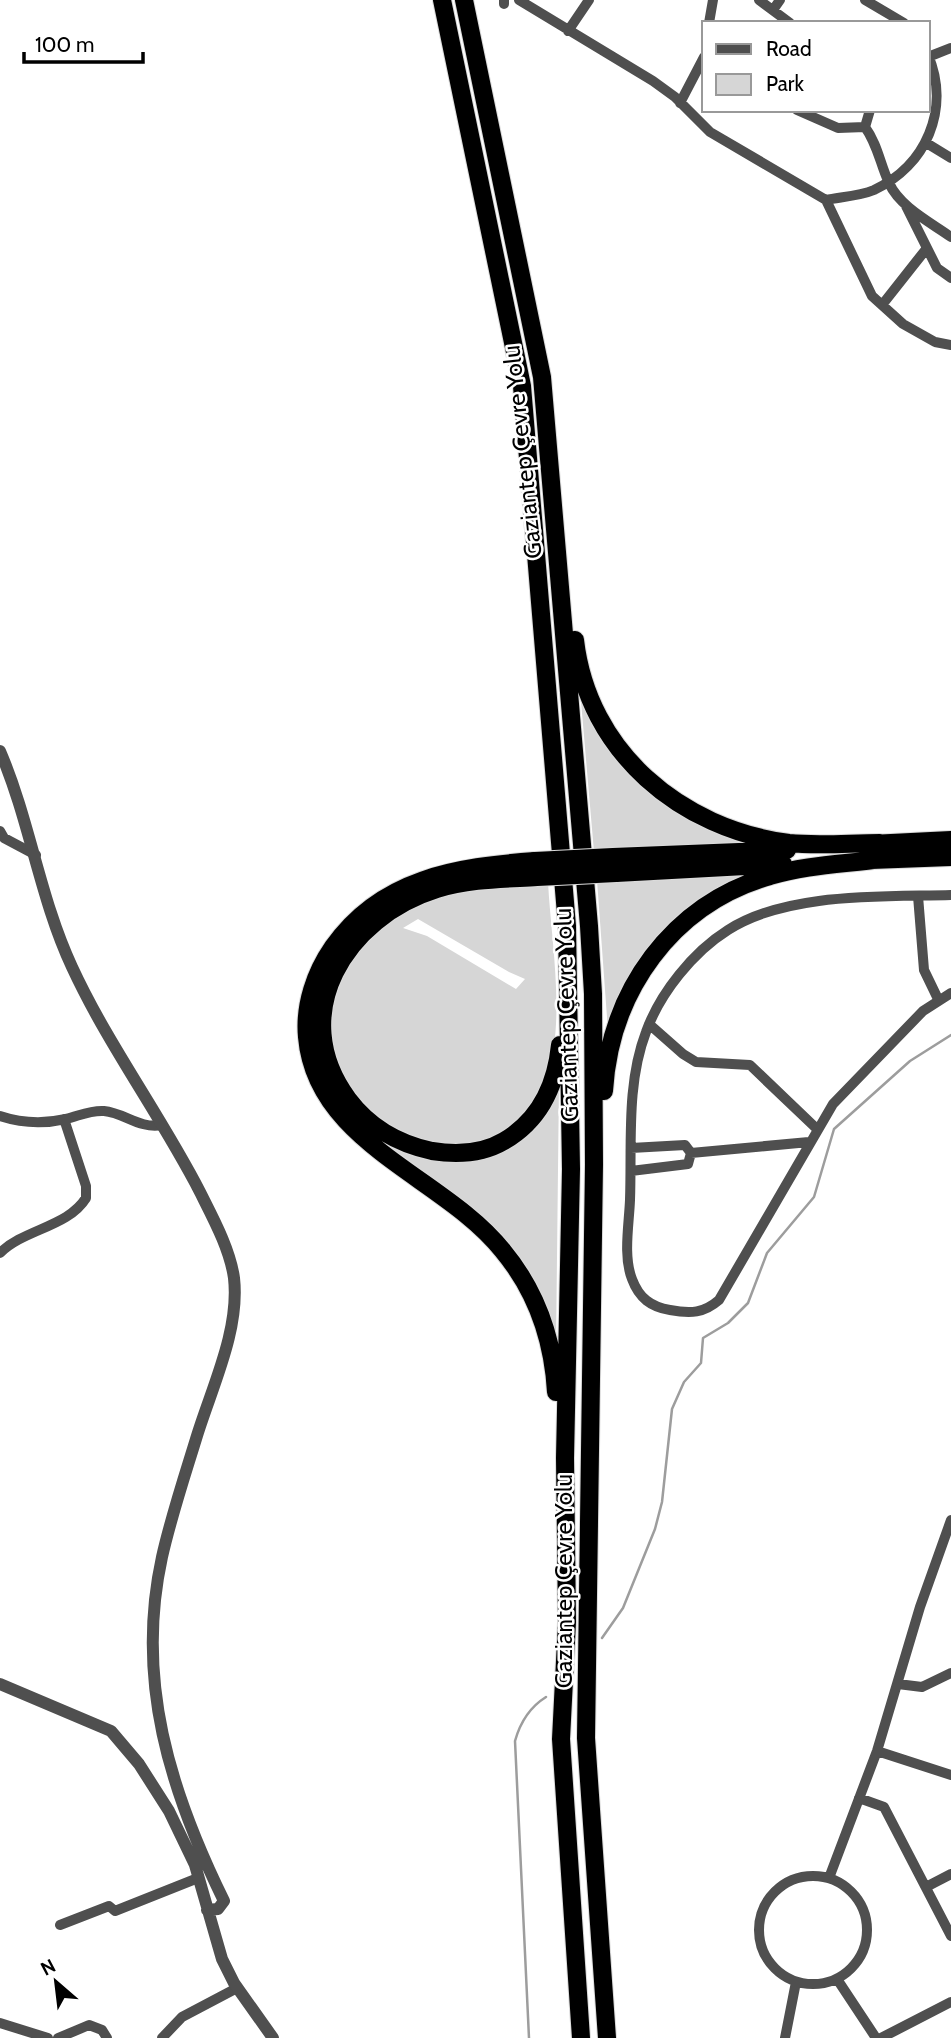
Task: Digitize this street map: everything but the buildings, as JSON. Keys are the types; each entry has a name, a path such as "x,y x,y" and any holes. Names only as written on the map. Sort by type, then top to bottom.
{"highway":[{"name":"Gaziantep Çevre Yolu","path":"442,0 522,386 567,926 571,1169 565,1458 567,1622 561,1739 582,2038"},
{"name":"Gaziantep Çevre Yolu","path":"464,0 542,377 593,980 594,1164 586,1738 607,2038"},
{"path":"558,564 571,607 577,654 593,706 604,729 642,776 685,808 708,820 752,836 791,843 951,857"},
{"path":"594,1164 602,1123 605,1070 616,1024 635,982 672,931 701,908 749,882 880,851 951,840"},
{"path":"565,1458 556,1426 553,1355 542,1316 526,1285 503,1250 474,1221 380,1151 344,1118 325,1092 315,1070 306,1026 311,993 326,957 339,938 373,906 410,884 449,870 536,869 880,851"},
{"path":"536,869 438,889 391,911 355,942 332,977 326,993 321,1023 322,1040 330,1067 352,1105 391,1137 429,1150 466,1153 498,1144 516,1135 542,1105 558,1066 567,926"}],"street":[{"path":"519,0 653,81 710,132 826,200 872,296 903,324 935,342 951,345"},
{"path":"569,31 589,0"},
{"path":"709,21 713,0"},
{"path":"759,0 787,21"},
{"path":"773,10 780,0"},
{"path":"865,0 901,21"},
{"path":"930,57 951,48"},
{"path":"680,103 702,61"},
{"path":"826,200 872,191 888,182 923,152 933,136 939,98 930,61"},
{"path":"802,112 838,128 865,127"},
{"path":"869,112 865,127 881,154 888,182 904,203 937,268 951,278"},
{"path":"928,144 951,158"},
{"path":"904,203 951,237"},
{"path":"882,305 927,248"},
{"path":"0,751 14,783 72,968 209,1210 233,1276 231,1325 162,1557 153,1616 152,1684 163,1747 184,1806 224,1901 218,1909 207,1910"},
{"path":"0,831 4,838 36,855"},
{"path":"951,895 813,902 752,917 727,930 702,951 667,990 649,1024 638,1056 631,1148 628,1265 638,1291 646,1302 658,1308 699,1312 719,1300 833,1104 938,999 951,993"},
{"path":"918,896 924,970 938,999"},
{"path":"649,1024 696,1062 750,1065 817,1129"},
{"path":"0,1116 27,1122 64,1119 90,1111 107,1111 141,1125 162,1125"},
{"path":"0,1253 32,1231 71,1214 86,1198 86,1186 64,1119"},
{"path":"691,1153 809,1142"},
{"path":"631,1148 685,1145 691,1153"},
{"path":"631,1171 688,1164 691,1153"},
{"path":"829,1878 877,1751 920,1607 951,1520"},
{"path":"898,1684 922,1687 951,1673"},
{"path":"0,1684 111,1731 139,1764 169,1811 198,1878 222,1959 237,1988 273,2038"},
{"path":"877,1751 951,1775"},
{"path":"859,1798 884,1807 951,1936"},
{"path":"926,1887 951,1874"},
{"path":"812,1875 829,1878 844,1885 856,1896 864,1910 867,1925 860,1957 837,1979 817,1984 796,1982 775,1968 761,1947 761,1913 769,1898 781,1886 796,1878 812,1875"},
{"path":"60,1925 109,1906 115,1911 198,1878"},
{"path":"837,1979 878,2038 951,2002"},
{"path":"785,2038 796,1982"},
{"path":"162,2038 182,2017 237,1988"},
{"path":"0,2023 48,2038"},
{"path":"58,2038 89,2025 102,2030 107,2038"}],"green space":[{"path":"580,690 620,759 763,843 594,852"},
{"path":"768,869 694,906 608,1031 597,880"},
{"path":"548,882 556,980 556,1031 547,1077 520,1120 482,1142 439,1144 396,1129 360,1101 336,1063 330,1016 348,965 357,951 380,928 422,902 464,888","holes":["418,919 525,979 516,989 427,936 403,928"]},
{"path":"559,1082 556,1346 530,1280 380,1141 492,1153"}],"waterway":[{"path":"602,1638 623,1608 655,1529 662,1502 672,1409 684,1382 701,1363 703,1338 728,1323 748,1303 767,1253 814,1197 834,1129 910,1061 951,1035"},
{"path":"529,2038 515,1741 526,1716 546,1697"}]}
